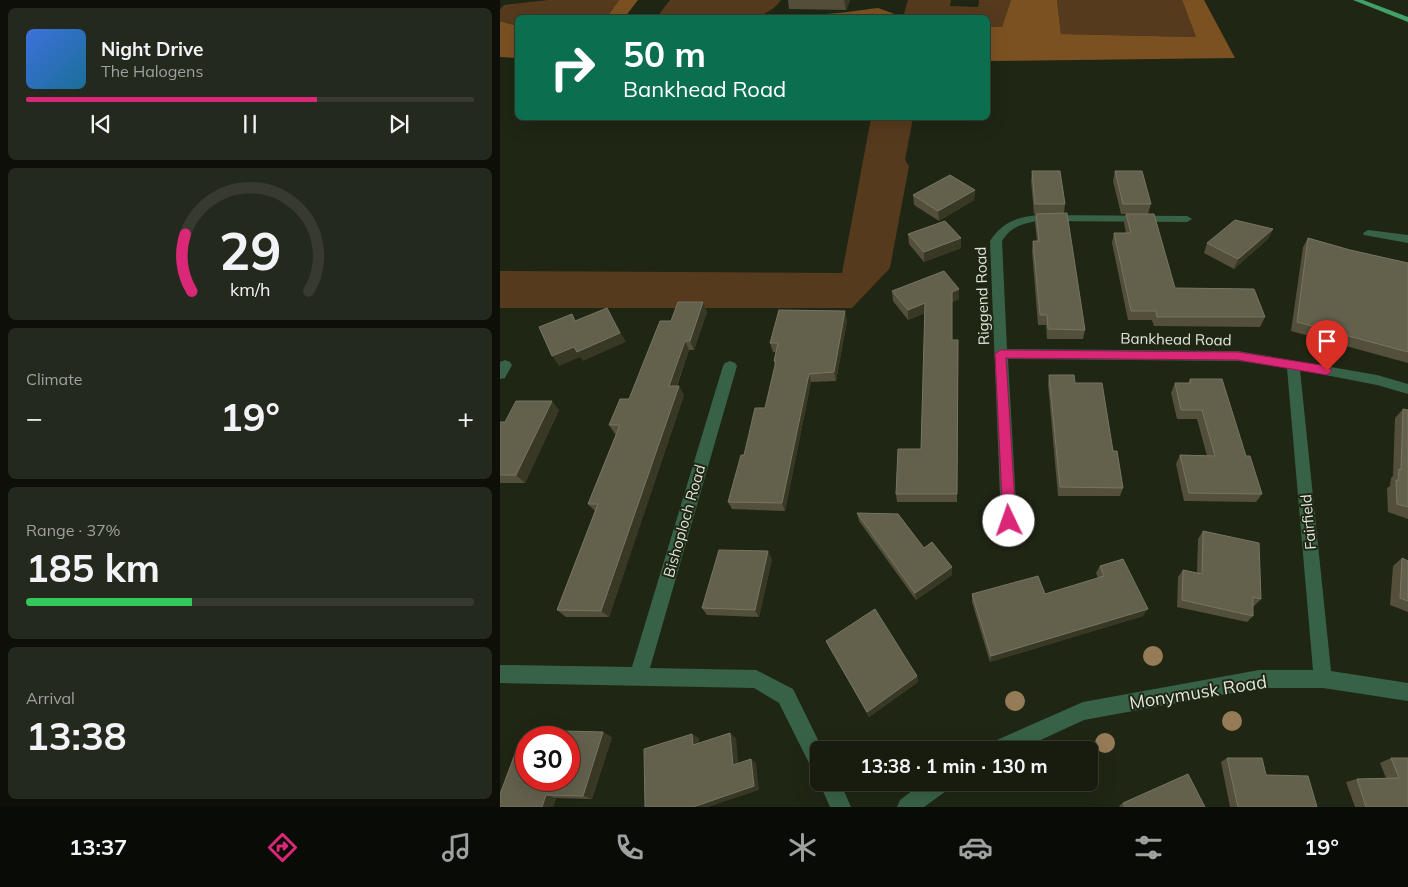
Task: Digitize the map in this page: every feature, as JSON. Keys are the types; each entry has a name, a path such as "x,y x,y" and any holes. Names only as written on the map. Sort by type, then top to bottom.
{"main road":[{"path":"1357,0 1408,20"}],"street":[{"name":"Riggend Road","path":"1009,521 996,241 1005,227 1019,221 1037,218 1188,219"},
{"path":"1368,233 1408,239"},
{"name":"Bankhead Road","path":"1000,354 1238,356 1377,380 1408,389"},
{"name":"Fairfield","path":"1293,364 1323,679"},
{"name":"Bishoploch Road","path":"639,675 730,366"},
{"path":"500,674 639,675 756,679 786,696 810,744"},
{"name":"Monymusk Road","path":"1017,741 1083,711 1259,679 1323,679 1408,692"},
{"path":"833,791 841,807"},
{"path":"907,807 929,791"}],"shaded area":[{"path":"548,0 619,0 608,15 515,15 515,25 500,21 500,10 504,5"},
{"path":"619,0 638,0 627,15 608,15"},
{"path":"670,0 781,0 770,11 760,15 658,15"},
{"path":"908,0 951,0 950,6 978,7 979,0 1011,0 1002,27 990,27 990,15 904,15"},
{"path":"1011,0 1057,0 1061,34 1196,37 1182,0 1204,0 1235,58 990,61 990,27 1002,27"},
{"path":"1057,0 1182,0 1196,37 1061,34"},
{"path":"878,8 897,15 824,15"},
{"path":"500,21 515,25 515,58 500,57"},
{"path":"871,120 913,120 905,160 909,166 890,268 852,308 500,308 500,271 842,273"}],"building":[{"path":"1032,171 1060,171 1065,204 1035,204"},
{"path":"1115,171 1142,171 1151,204 1123,204"},
{"path":"950,175 975,190 938,211 913,195"},
{"path":"1067,213 1085,330 1048,329 1047,315 1040,315 1033,241 1039,241 1036,214"},
{"path":"1126,214 1154,214 1175,288 1254,289 1265,317 1157,317 1156,311 1131,311 1114,233 1131,233"},
{"path":"1235,220 1273,229 1238,259 1207,243"},
{"path":"945,221 961,238 924,252 908,234"},
{"path":"1308,238 1408,263 1408,352 1297,322"},
{"path":"944,271 959,289 952,292 952,340 958,340 957,494 896,494 898,449 921,449 925,303 908,310 892,291"},
{"path":"678,302 703,302 690,341 685,341 669,386 679,386 601,611 557,610 598,504 588,504 620,425 609,425 620,399 629,399 660,321 671,321"},
{"path":"607,308 620,333 577,352 574,347 552,356 539,327 572,314 575,321"},
{"path":"779,310 845,311 834,372 809,374 782,503 728,502 741,455 744,455 755,408 765,408 776,361 774,361 778,343 770,343"},
{"path":"1049,375 1074,375 1075,383 1102,383 1113,451 1117,451 1123,488 1060,487"},
{"path":"1190,379 1222,379 1246,456 1250,456 1262,494 1189,493 1180,455 1215,456 1202,410 1181,410 1175,383 1191,383"},
{"path":"516,401 552,401 516,475 500,475 500,422 505,422"},
{"path":"1403,409 1408,410 1408,507 1397,504 1396,480 1398,481 1399,469 1401,470"},
{"path":"857,513 898,514 924,548 932,542 952,567 915,593"},
{"path":"1203,531 1259,543 1261,599 1253,597 1253,616 1182,600 1183,570 1202,574"},
{"path":"719,550 768,551 755,610 702,608"},
{"path":"1402,558 1408,561 1408,601 1400,598"},
{"path":"1123,559 1148,609 991,656 972,594 1038,576 1045,594 1104,576 1100,566"},
{"path":"875,609 917,676 867,712 826,641"},
{"path":"580,731 603,732 583,796 546,795 542,807 500,807 500,794 515,754 515,791 580,791"},
{"path":"730,733 733,765 751,759 754,786 693,807 645,807 644,749 692,734 693,745"},
{"path":"1227,758 1262,758 1266,775 1308,776 1317,807 1238,807"},
{"path":"1391,758 1408,758 1408,807 1366,807 1357,779 1399,778"},
{"path":"1188,774 1205,807 1125,807 1123,803"}],"route":[{"path":"1009,521 1000,354 1238,356 1327,371"}]}
